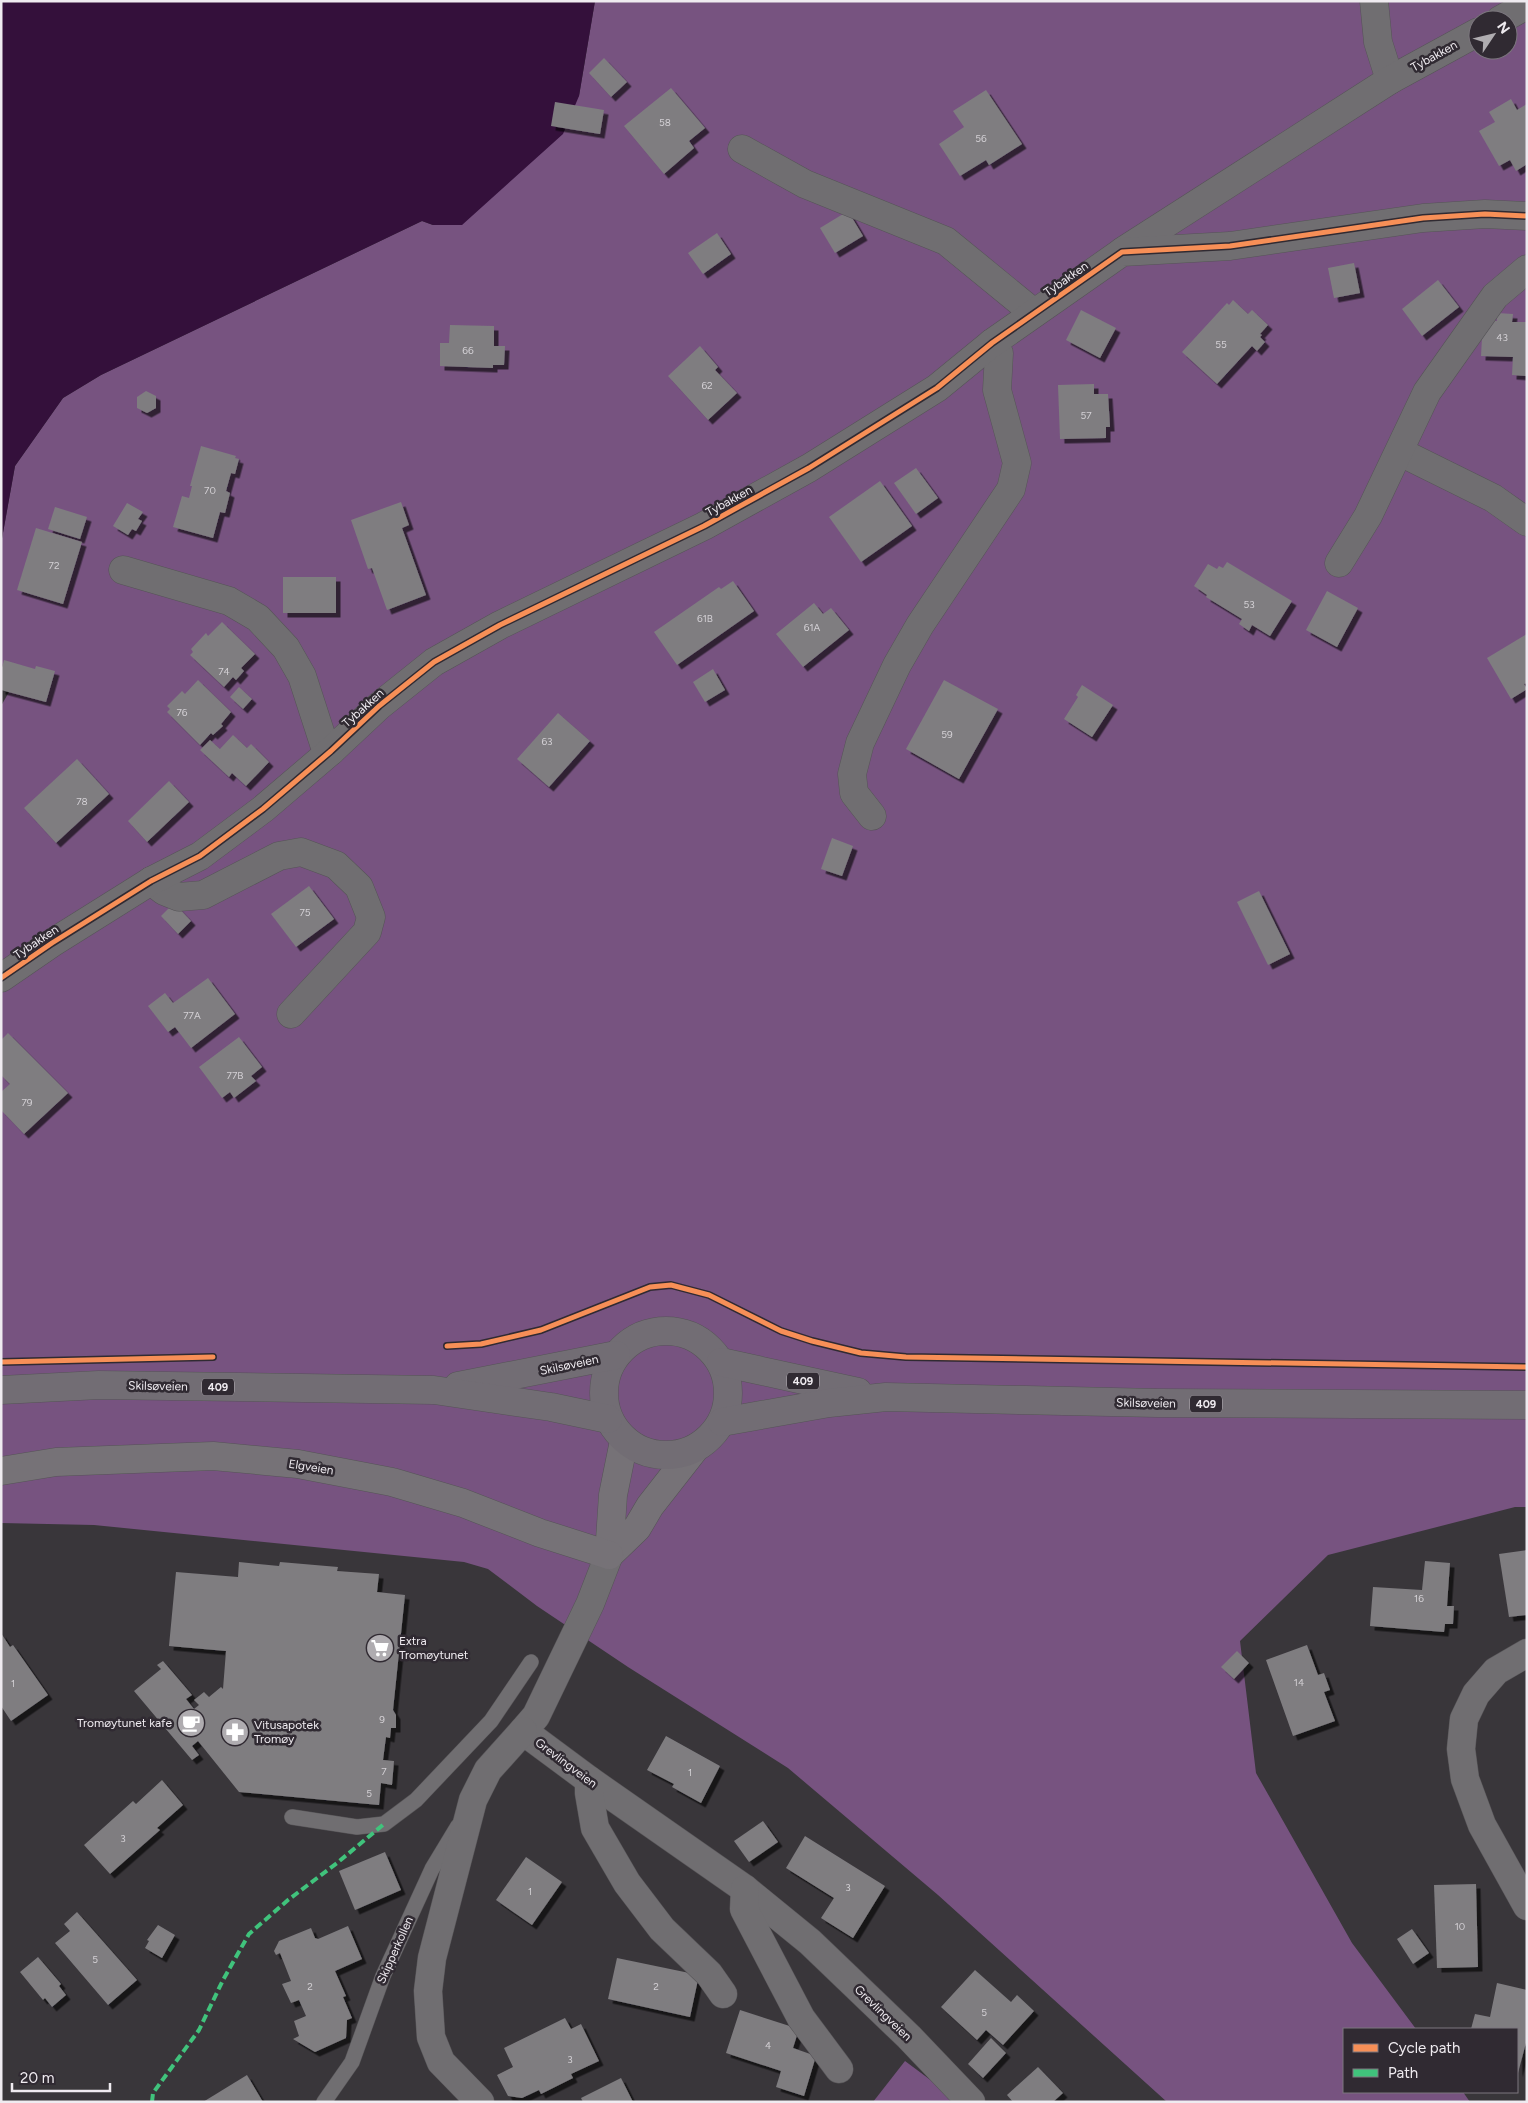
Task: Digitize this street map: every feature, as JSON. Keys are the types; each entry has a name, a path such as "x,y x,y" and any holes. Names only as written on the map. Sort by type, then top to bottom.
{"main road":[{"name":"409","path":"665,1330 695,1337 708,1346 721,1362 729,1394 722,1422 713,1436 692,1451 674,1456 652,1455 624,1441 608,1419 603,1387 607,1369 616,1355 634,1339 665,1330"},
{"name":"Skilsøveien","path":"434,1390 616,1355"},
{"name":"Skilsøveien","path":"721,1362 886,1397"},
{"name":"Skilsøveien","path":"1,1390 99,1384 434,1390 551,1407 608,1419"},
{"name":"Skilsøveien","path":"722,1422 828,1403 886,1397 1157,1403 1527,1405"},
{"path":"609,1555 614,1495 624,1441"},
{"path":"609,1555 637,1528 650,1506 692,1451"},
{"name":"Elgveien","path":"1,1471 56,1462 213,1456 298,1464 392,1482 463,1503 540,1533 609,1555"}],"street":[{"path":"1374,1 1378,42 1390,80"},
{"name":"Tybakken","path":"1,978 52,943 151,881 200,856 263,808 331,751 379,706 434,662 500,625 704,526 809,468 937,388 1034,313 1122,252 1390,80 1468,37"},
{"path":"742,149 804,184 946,241 1034,313"},
{"path":"1122,252 1230,246 1423,218 1485,214 1527,216"},
{"path":"1338,563 1368,516 1427,392 1495,296 1527,268"},
{"path":"872,816 854,793 852,774 860,743 897,665 920,625 1011,489 1017,463 996,390 998,353 992,344"},
{"path":"1400,452 1493,498 1527,522"},
{"path":"123,570 228,601 258,618 286,648 302,676 324,744 331,751"},
{"path":"151,881 164,891 179,896 203,895 279,856 301,852 336,865 359,887 371,917 367,932 291,1014"},
{"name":"Grevlingveien","path":"609,1555 590,1604 536,1716 523,1731 589,1780 745,1889 810,1942 909,2037 971,2102"},
{"path":"1527,1653 1496,1672 1476,1694 1464,1719 1461,1749 1465,1779 1482,1825 1527,1906"},
{"name":"Skipperkollen","path":"480,2102 441,2062 430,2037 428,1991 432,1958 473,1800 488,1770 523,1731"},
{"path":"589,1780 588,1793 595,1828 627,1883 662,1929 709,1974 724,1994"},
{"path":"745,1889 744,1909 752,1926 801,2018 839,2069"}],"lane":[{"path":"292,1818 357,1827 384,1824 416,1800 491,1721 531,1662"},
{"name":"Skipperkollen","path":"324,2102 352,2062 383,1976 432,1869 473,1800"}],"shaded area":[{"path":"1,1 595,1 579,96 563,134 462,225 433,225 422,221 101,375 63,398 15,466 1,544"},
{"path":"595,1 1527,1 1527,1507 1515,1507 1328,1555 1240,1641 1256,1773 1352,1943 1415,2028 1343,2028 1343,2093 1464,2093 1470,2102 1167,2102 938,1895 788,1768 628,1667 537,1606 488,1569 464,1562 94,1525 1,1523 1,706 9,692 1,659 1,544 15,466 63,398 101,375 422,221 433,225 579,96"},
{"path":"905,2061 960,2102 873,2102"}],"building":[{"path":"604,58 627,82 611,97 589,73"},
{"path":"671,88 705,128 689,141 694,148 664,174 624,126"},
{"path":"986,90 1022,144 989,165 986,160 960,176 939,144 964,127 953,111"},
{"path":"1511,99 1517,110 1527,104 1527,164 1516,171 1510,160 1499,166 1479,131 1495,122 1489,112"},
{"path":"555,102 604,110 600,134 551,126"},
{"path":"848,211 863,236 835,253 820,228"},
{"path":"717,233 731,254 703,274 688,253"},
{"path":"1354,263 1360,293 1334,298 1328,268"},
{"path":"1438,280 1459,307 1422,336 1402,309"},
{"path":"1233,300 1248,314 1252,310 1268,325 1260,334 1262,335 1260,337 1265,342 1257,351 1252,346 1217,384 1182,352 1227,303 1229,305"},
{"path":"1081,310 1116,328 1100,358 1066,340"},
{"path":"1497,313 1513,314 1512,322 1527,322 1527,376 1512,375 1513,357 1481,356 1483,320 1497,321"},
{"path":"450,325 494,326 494,346 505,346 504,365 493,365 493,368 440,366 440,343 449,343"},
{"path":"700,346 718,367 715,370 737,393 708,420 668,376"},
{"path":"1094,384 1094,394 1108,394 1110,427 1106,427 1106,438 1060,439 1058,385"},
{"path":"146,391 156,396 156,408 147,413 137,408 137,397"},
{"path":"201,446 236,456 235,458 239,459 235,474 231,473 226,491 230,493 225,513 220,512 213,538 173,527 182,496 189,498 192,486 190,486"},
{"path":"916,468 938,498 916,514 894,483"},
{"path":"880,481 912,526 861,562 829,517"},
{"path":"401,502 409,525 402,528 426,595 387,610 372,568 368,569 351,520"},
{"path":"127,503 143,512 138,519 142,521 136,531 132,529 128,535 113,526"},
{"path":"55,507 87,517 80,539 48,529"},
{"path":"36,528 82,542 63,604 17,590"},
{"path":"1227,562 1292,601 1270,636 1252,625 1249,631 1239,624 1242,619 1206,597 1207,595 1194,586 1208,564 1217,569 1219,566 1223,568"},
{"path":"283,577 336,577 336,613 283,613"},
{"path":"733,581 754,611 677,665 654,632 719,587 721,589"},
{"path":"1327,591 1358,608 1337,647 1306,630"},
{"path":"814,603 823,614 831,608 849,630 803,667 776,634"},
{"path":"222,622 255,654 241,668 244,671 236,680 233,677 224,687 190,655 193,652 191,649 206,633 208,636"},
{"path":"1527,634 1527,683 1524,684 1527,689 1511,699 1487,658"},
{"path":"4,660 35,669 36,666 55,671 46,702 1,690 1,671"},
{"path":"713,669 725,690 705,702 693,682"},
{"path":"198,680 231,712 221,724 223,726 213,735 211,733 200,745 167,712 170,709 167,706 182,691 185,694"},
{"path":"944,680 998,709 959,779 906,749"},
{"path":"1082,685 1113,705 1092,737 1064,719 1078,697 1076,695"},
{"path":"239,687 252,699 243,709 230,697"},
{"path":"558,713 590,741 549,787 517,759"},
{"path":"233,735 247,748 251,744 269,762 246,786 232,773 229,777 200,750 210,740 220,749"},
{"path":"77,759 109,794 56,843 24,808"},
{"path":"169,781 189,802 147,842 128,821"},
{"path":"832,838 853,846 842,876 821,869"},
{"path":"309,886 334,919 296,947 271,914"},
{"path":"1259,891 1290,954 1268,965 1237,902"},
{"path":"174,903 191,921 178,934 161,916"},
{"path":"208,978 235,1014 191,1048 175,1027 168,1032 148,1006 165,993 173,1003"},
{"path":"8,1033 68,1093 24,1134 1,1110 1,1092 10,1084 1,1075 1,1040"},
{"path":"239,1037 262,1067 251,1076 256,1081 234,1098 230,1092 222,1098 199,1067"},
{"path":"1527,1550 1527,1615 1509,1617 1499,1554"},
{"path":"1425,1561 1450,1563 1447,1606 1454,1606 1453,1624 1445,1624 1444,1632 1370,1626 1373,1587 1422,1590"},
{"path":"239,1562 279,1566 280,1562 338,1567 337,1571 379,1574 377,1592 405,1595 393,1710 396,1715 396,1728 391,1728 390,1738 386,1737 383,1760 394,1761 392,1785 381,1783 379,1805 239,1792 198,1741 192,1746 199,1755 192,1760 134,1691 161,1669 157,1665 163,1661 192,1695 186,1699 194,1709 199,1705 194,1700 204,1692 209,1697 221,1687 223,1689 226,1651 169,1646 176,1572 238,1577"},
{"path":"1,1633 10,1647 13,1645 48,1695 11,1721 1,1706"},
{"path":"1307,1645 1318,1675 1324,1673 1330,1690 1324,1692 1335,1721 1293,1736 1266,1660"},
{"path":"1237,1651 1249,1663 1234,1679 1221,1667"},
{"path":"666,1736 720,1766 701,1803 672,1787 674,1784 647,1770"},
{"path":"162,1780 183,1805 157,1828 160,1830 110,1874 84,1845 133,1801 136,1804"},
{"path":"763,1821 778,1842 749,1862 734,1841"},
{"path":"805,1836 885,1886 853,1938 821,1918 834,1898 786,1868"},
{"path":"385,1852 401,1890 355,1910 339,1871"},
{"path":"526,1857 562,1882 532,1925 496,1900"},
{"path":"1476,1884 1478,1967 1437,1968 1434,1885"},
{"path":"77,1912 137,1980 108,2005 55,1943 70,1931 64,1924"},
{"path":"158,1925 175,1935 162,1958 145,1948 149,1941 147,1940"},
{"path":"348,1926 362,1959 335,1971 346,1996 343,1997 352,2018 347,2020 346,2038 315,2052 293,2039 299,2036 294,2021 306,2016 299,2000 291,2003 282,1984 291,1981 280,1953 276,1955 274,1951 279,1941 311,1928 315,1938 318,1939"},
{"path":"1412,1929 1429,1953 1413,1964 1397,1939"},
{"path":"38,1957 61,1984 59,1986 66,1995 52,2007 45,1998 43,2000 20,1972"},
{"path":"617,1958 699,1975 690,2017 608,1999"},
{"path":"975,1970 1011,2002 1017,1995 1034,2011 1003,2045 986,2030 977,2040 941,2007"},
{"path":"1497,1983 1527,1990 1527,2039 1518,2073 1518,2028 1471,2028 1475,2014 1490,2017"},
{"path":"740,2010 799,2029 793,2048 816,2056 804,2096 776,2087 781,2071 726,2053"},
{"path":"565,2018 571,2029 581,2024 599,2061 571,2074 573,2078 541,2094 539,2090 522,2098 508,2096 497,2075 513,2067 504,2048"},
{"path":"991,2038 1006,2053 983,2078 968,2064"},
{"path":"1038,2067 1063,2093 1053,2102 1013,2102 1007,2095"},
{"path":"247,2075 263,2102 203,2102"},
{"path":"621,2078 633,2102 583,2102 581,2098"}],"marked path":[{"path":"152,2102 153,2093 199,2030 223,1980 249,1934 288,1900 384,1824"}],"cycle path":[{"path":"1,978 52,943 151,881 200,856 263,809 331,751 379,706 434,662 500,625 704,526 809,468 937,388 992,343 1122,252 1230,246 1423,218 1485,214 1527,216"},
{"path":"447,1346 481,1344 541,1330 650,1287 671,1285 709,1295 781,1331 861,1353 906,1357 1527,1367"},
{"path":"1,1362 213,1357"}],"place":[{"name":"Extra Tromøytunet","path":"380,1648"},
{"name":"Tromøytunet kafe","path":"191,1723"},
{"name":"Vitusapotek Tromøy","path":"235,1732"}]}
